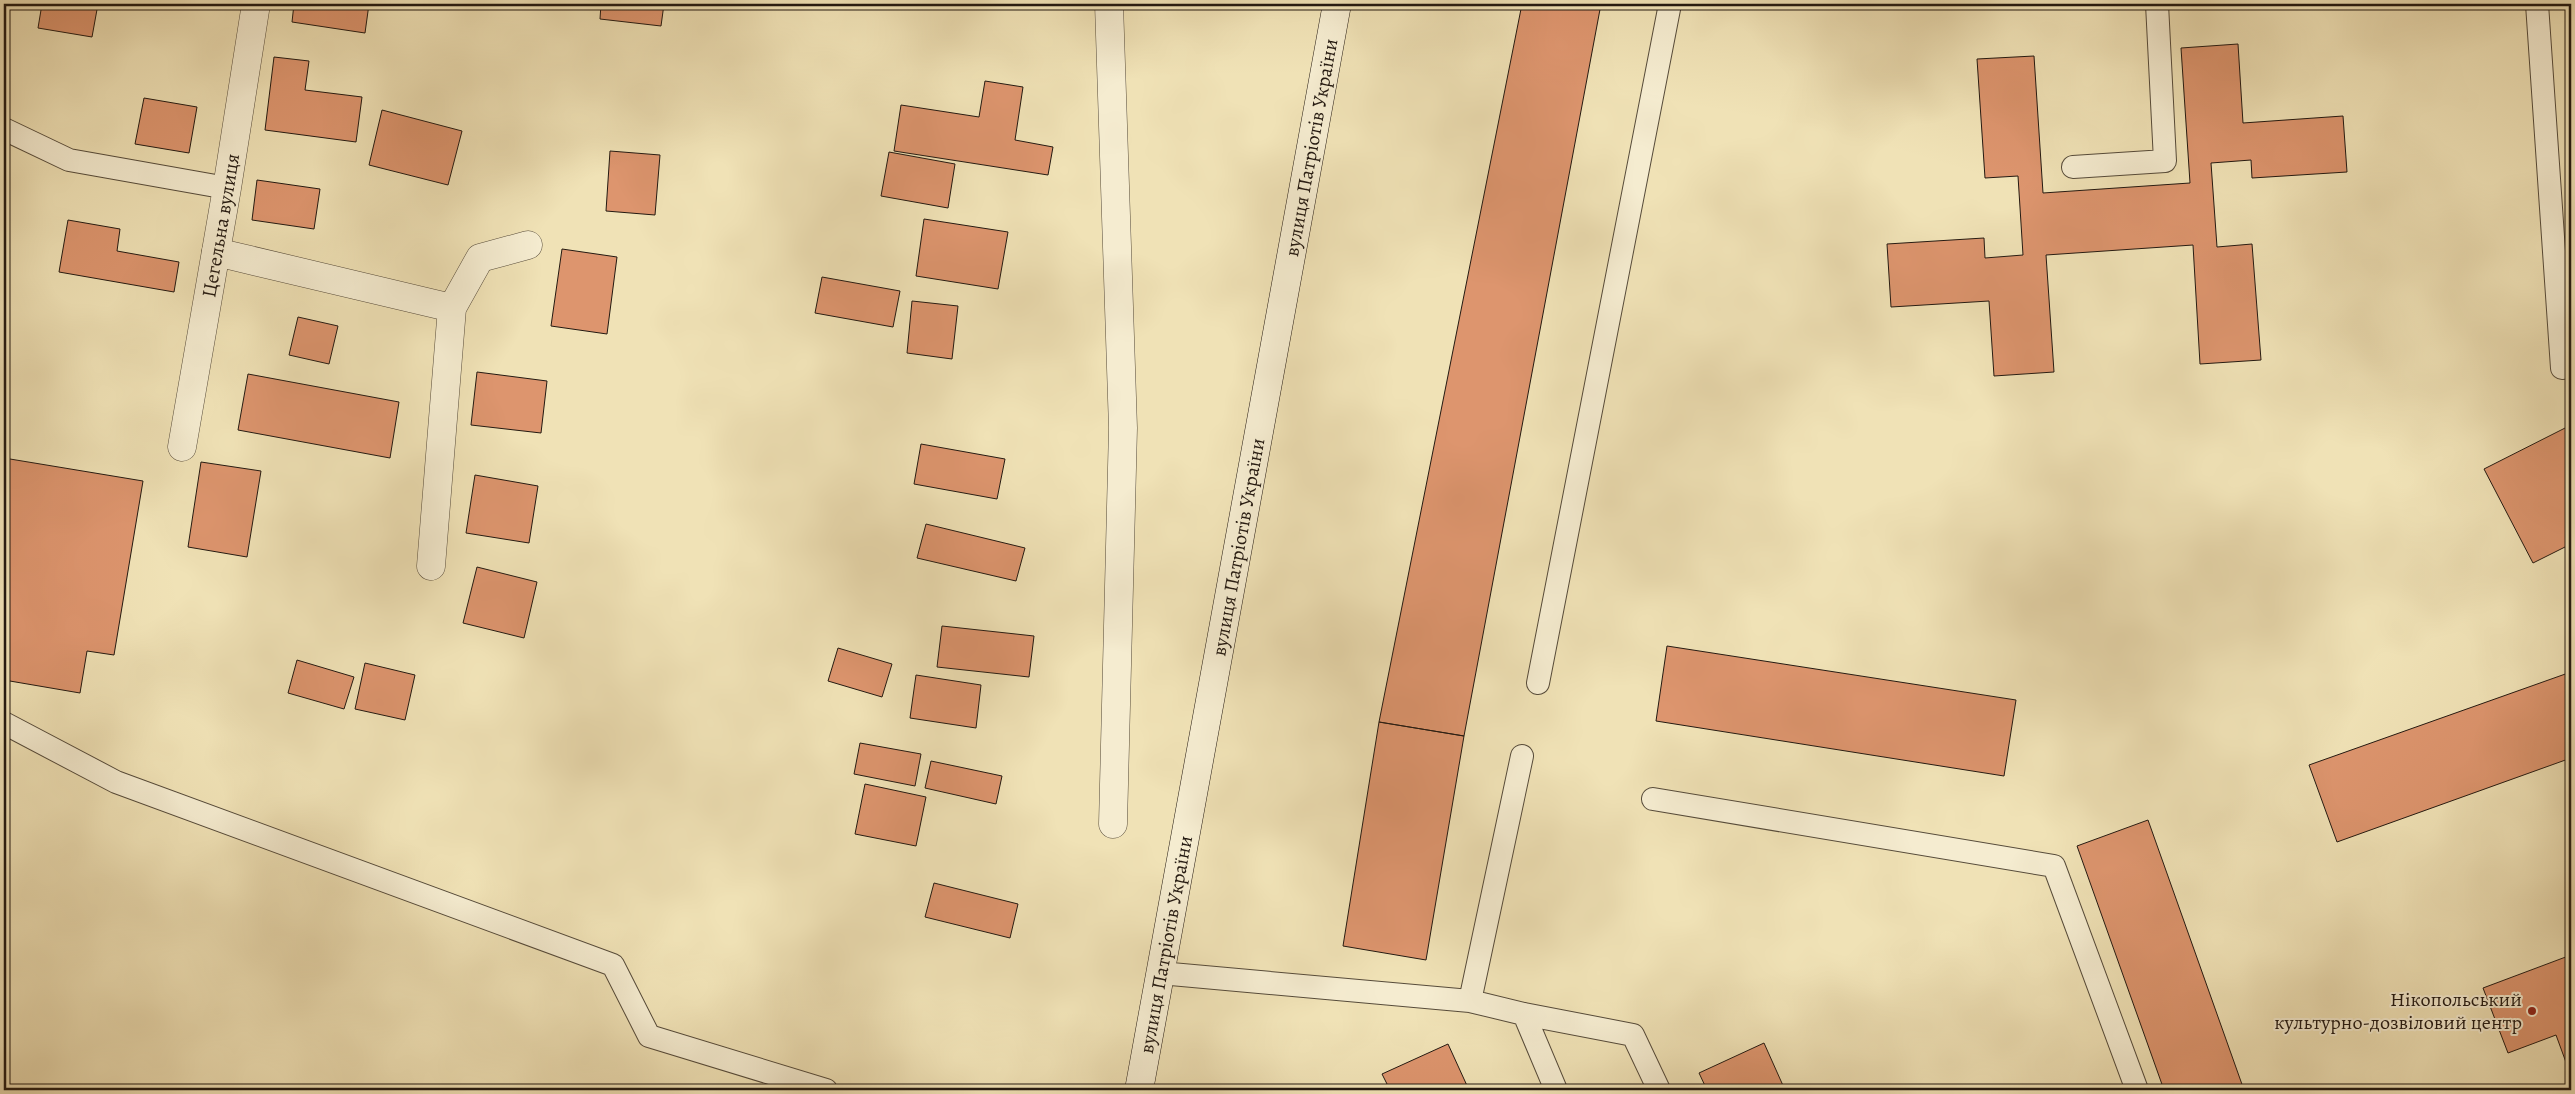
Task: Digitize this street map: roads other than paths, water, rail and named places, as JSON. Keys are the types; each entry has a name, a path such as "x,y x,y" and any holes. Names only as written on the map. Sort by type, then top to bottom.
{"street":[{"name":"Цегельна вулиця","path":"182,447 227,188 256,4"},
{"path":"1109,4 1122,428 1113,824"},
{"name":"вулиця Патріотів України","path":"1139,1090 1337,4"},
{"path":"431,566 452,308 480,258 528,245"},
{"path":"216,252 452,308"}],"lane":[{"path":"1538,683 1670,4"},
{"path":"2073,167 2165,161 2157,4"},
{"path":"2537,4 2562,368"},
{"path":"4,129 69,160 227,188"},
{"path":"4,723 116,782 613,966 650,1036 826,1090"},
{"path":"1470,1001 1522,756"},
{"path":"1653,799 2054,866 2138,1090"},
{"path":"1160,973 1470,1001 1524,1014 1633,1035 1659,1090"},
{"path":"1524,1014 1556,1090"}],"place":[{"name":"Нікопольський культурно-дозвіловий центр","path":"2532,1011"}]}
